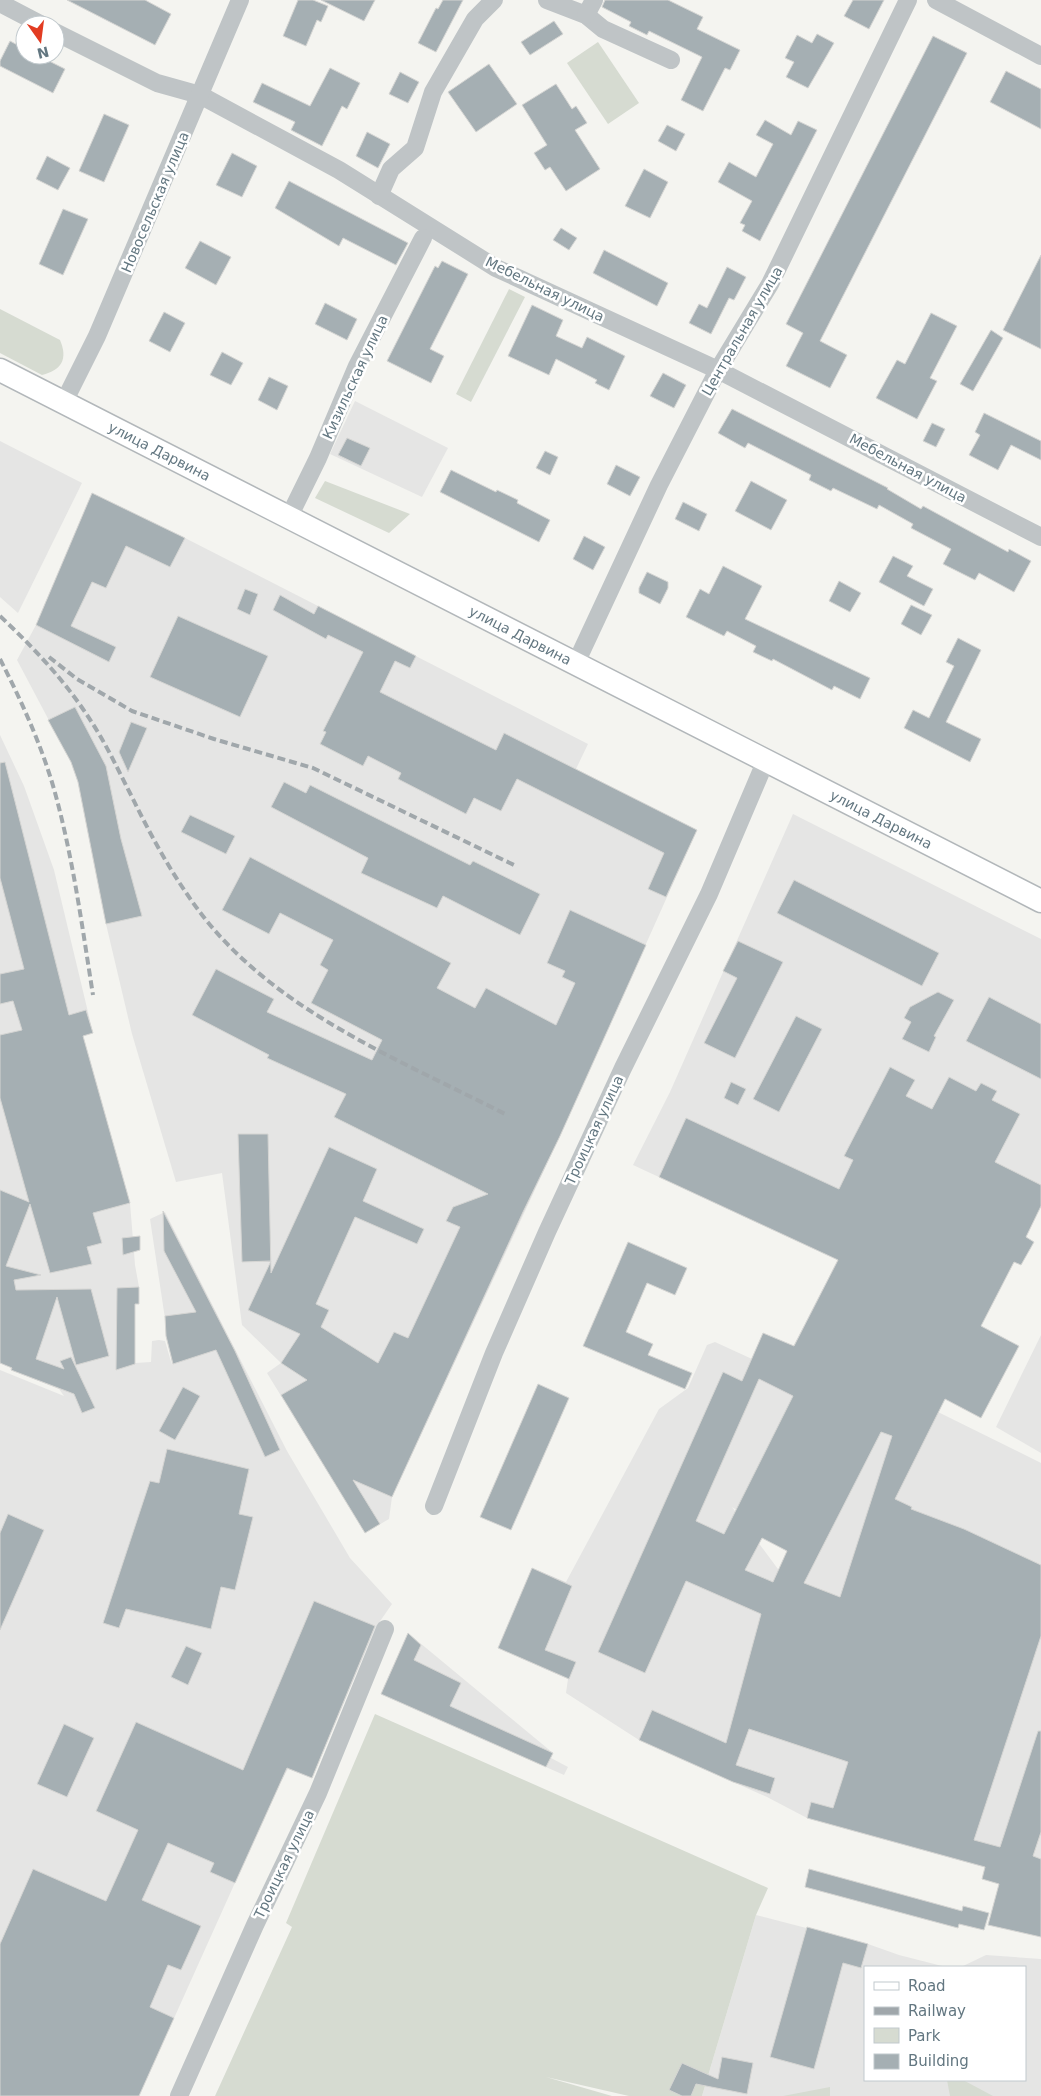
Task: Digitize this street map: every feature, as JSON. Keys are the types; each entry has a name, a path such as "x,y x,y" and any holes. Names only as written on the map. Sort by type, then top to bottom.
{"main road":[{"name":"улица Дарвина","path":"0,370 1041,901"}],"street":[{"name":"Новосельская улица","path":"64,402 97,336 240,0"},
{"path":"379,196 391,169 415,148 433,92 475,19 494,0"},
{"path":"547,0 590,7 603,29 670,60"},
{"name":"Центральная улица","path":"576,663 659,485 718,370 770,284 908,0"},
{"path":"936,0 1041,56"},
{"path":"0,3 23,15"},
{"name":"Мебельная улица","path":"65,37 157,83 200,95 339,170 496,268 718,370 1041,537"},
{"name":"Кизильская улица","path":"289,517 318,458 358,366 423,238"},
{"name":"Троицкая улица","path":"434,1506 494,1353 547,1232 623,1068 709,894 766,760"},
{"name":"Троицкая улица","path":"179,2096 255,1925 318,1793 385,1629"}],"shaded area":[{"path":"355,401 448,448 422,497 330,454"},
{"path":"0,441 82,483 18,613 0,597"},
{"path":"92,493 185,538 588,744 576,769 697,830 560,1136 392,1497 389,1519 365,1533 267,1373 281,1363 242,1325 222,1173 176,1182 132,1034 106,924 78,782 71,762 17,660 36,625"},
{"path":"0,735 24,786 54,870 93,1033 83,1036 130,1203 135,1265 139,1287 139,1304 135,1304 135,1363 151,1362 152,1341 159,1340 165,1341 172,1365 150,1219 165,1212 287,1451 350,1558 392,1604 376,1627 312,1778 288,1769 279,1785 139,2096 0,2096 0,1370 64,1396 59,1389 11,1370 10,1367 0,1363"},
{"path":"793,814 1041,939 1041,1205 938,1412 1041,1463 1041,1881 989,1852 984,1867 807,1818 767,1797 639,1740 566,1693 568,1679 498,1648 532,1568 566,1582 659,1409 688,1388 707,1345 715,1342 780,1372 872,1193 836,1259 633,1165 670,1092","holes":["732,1507 798,1549 795,1592"]},
{"path":"1041,1335 1041,1453 996,1427"},
{"path":"408,1633 553,1753 551,1758 568,1767 564,1775 381,1694"},
{"path":"756,1915 868,1944 899,1955 942,1966 864,1966 864,2081 1026,2081 1026,1966 963,1966 986,1955 1041,1959 1041,2096 702,2096"}],"green space":[{"path":"598,42 639,103 608,124 567,63"},
{"path":"509,289 525,297 471,402 456,394"},
{"path":"0,309 60,340 63,358 59,367 42,375 0,353"},
{"path":"325,481 410,514 389,533 315,498"},
{"path":"375,1714 768,1888 756,1915 702,2096 629,2096 546,2077 612,2096 215,2096 292,1927 286,1923"},
{"path":"947,2081 965,2081 993,2096 950,2096"},
{"path":"830,2087 830,2096 783,2096"}],"building":[{"path":"67,0 145,0 171,14 155,45"},
{"path":"298,0 313,0 328,6 321,22 317,20 306,46 283,36"},
{"path":"321,0 375,0 364,21"},
{"path":"443,0 463,0 436,52 418,43 436,8 438,9"},
{"path":"605,0 668,0 703,17 697,29 740,50 730,70 725,68 703,111 681,100 702,57 649,31 647,35 629,26 631,22 602,7"},
{"path":"853,0 884,0 869,29 844,16"},
{"path":"554,21 563,34 530,55 521,42"},
{"path":"817,34 834,43 808,88 786,77 794,62 785,58 797,35 812,43"},
{"path":"933,36 967,53 820,341 847,355 830,388 786,366 803,333 786,324"},
{"path":"10,41 15,44 15,65 57,65 65,69 53,93 0,66 0,61"},
{"path":"489,64 517,104 476,132 448,92"},
{"path":"330,68 360,83 347,109 342,106 322,146 291,130 295,122 253,102 262,83 310,106"},
{"path":"1006,71 1041,89 1041,129 990,102"},
{"path":"400,72 419,82 408,103 389,94"},
{"path":"556,84 572,109 576,106 587,123 575,130 600,169 566,191 550,167 545,170 534,153 547,145 522,105"},
{"path":"104,114 129,125 104,182 79,171"},
{"path":"765,120 791,135 798,121 817,130 760,241 742,231 745,225 740,223 752,201 718,182 729,162 756,177 773,144 756,135"},
{"path":"667,125 685,134 676,151 658,141"},
{"path":"367,132 390,144 378,168 356,156"},
{"path":"232,153 257,166 242,197 216,185"},
{"path":"47,156 70,168 58,190 36,179"},
{"path":"644,169 668,182 650,218 625,206"},
{"path":"289,181 408,243 396,265 343,238 339,246 275,208"},
{"path":"63,209 88,219 63,275 39,264"},
{"path":"561,228 577,238 569,250 553,240"},
{"path":"200,241 231,257 216,285 185,268"},
{"path":"604,250 668,283 657,306 593,273"},
{"path":"1041,255 1041,349 1003,330"},
{"path":"442,261 468,274 430,349 444,356 431,383 387,361 435,266 438,268"},
{"path":"727,267 746,277 734,300 729,298 711,334 689,323 699,304 707,308"},
{"path":"325,303 357,319 347,340 315,324"},
{"path":"532,305 563,320 556,336 582,348 587,337 625,356 609,390 595,383 597,380 556,359 549,375 508,356"},
{"path":"164,312 185,323 170,352 149,341"},
{"path":"931,313 957,326 930,378 937,381 917,419 876,398 897,360 905,364"},
{"path":"991,330 1003,338 973,391 960,384"},
{"path":"222,352 243,363 231,385 210,375"},
{"path":"663,373 686,385 674,408 650,396"},
{"path":"269,377 288,386 277,410 258,400"},
{"path":"732,409 888,488 921,509 923,506 1008,552 1009,549 1031,561 1014,592 979,573 975,580 943,564 951,549 911,528 913,524 879,505 877,509 833,488 831,491 809,480 811,475 748,443 745,448 718,433"},
{"path":"984,413 1041,441 1041,460 1011,445 998,470 969,455 980,435 975,432"},
{"path":"932,423 945,429 936,447 923,441"},
{"path":"347,438 370,448 361,466 338,455"},
{"path":"545,451 558,457 550,475 536,468"},
{"path":"616,465 640,477 630,496 607,484"},
{"path":"451,470 496,492 497,490 518,500 517,503 550,520 539,542 440,492"},
{"path":"751,481 787,500 771,530 735,511"},
{"path":"92,493 185,538 170,567 126,546 106,588 92,582 71,626 116,647 109,662 36,625"},
{"path":"683,502 707,514 699,531 675,519"},
{"path":"584,536 605,547 593,570 573,559"},
{"path":"893,556 913,566 907,576 933,589 924,606 879,582"},
{"path":"723,566 762,586 745,619 870,678 860,699 834,686 832,690 773,659 772,661 753,652 756,646 727,631 724,636 686,617 700,589 709,594"},
{"path":"647,572 668,582 668,588 660,604 639,593 639,588"},
{"path":"839,581 861,593 850,612 829,601"},
{"path":"245,589 258,594 250,615 237,609"},
{"path":"280,595 314,614 318,606 416,656 410,668 395,661 380,692 496,750 504,733 697,830 666,897 648,889 664,853 517,779 501,811 474,798 466,814 398,779 401,773 368,756 363,766 320,744 326,732 323,731 363,652 328,635 326,639 273,610"},
{"path":"911,605 932,615 921,635 901,624"},
{"path":"178,616 268,656 240,717 150,677"},
{"path":"958,638 981,650 946,722 981,739 970,762 904,728 913,710 929,718 954,666 946,662"},
{"path":"75,707 106,766 121,839 142,916 106,924 78,782 71,762 48,720"},
{"path":"131,722 147,728 128,772 119,752"},
{"path":"5,762 69,1015 86,1010 93,1033 83,1036 130,1203 93,1213 102,1243 87,1247 92,1264 50,1273 30,1204 6,1266 41,1275 14,1280 16,1290 91,1289 109,1356 76,1365 57,1297 36,1359 64,1369 60,1361 71,1357 95,1408 82,1413 74,1394 11,1370 12,1368 0,1363 0,1190 29,1202 0,1098 0,1035 22,1030 13,1001 0,1004 0,974 24,969 0,878 0,763"},
{"path":"284,782 306,793 310,785 470,865 473,861 540,894 520,935 443,896 437,908 361,873 368,858 271,807"},
{"path":"190,815 235,836 226,854 181,832"},
{"path":"250,857 451,963 437,988 475,1008 486,988 556,1025 575,983 562,977 565,971 547,963 570,910 646,945 560,1136 392,1497 353,1480 380,1524 365,1533 281,1395 307,1380 281,1363 300,1334 248,1310 271,1262 271,1273 329,1147 377,1169 363,1201 424,1229 417,1244 355,1217 316,1304 329,1310 321,1327 378,1363 394,1332 408,1338 460,1227 446,1221 453,1207 488,1194 334,1117 346,1094 267,1058 269,1055 192,1015 216,969 274,999 267,1012 372,1060 382,1040 311,1003 328,970 320,965 333,940 280,913 269,934 222,910"},
{"path":"794,880 939,953 922,986 777,913"},
{"path":"738,941 783,962 735,1058 704,1043 737,978 723,971"},
{"path":"938,992 954,1000 934,1036 936,1037 929,1052 902,1039 911,1022 904,1018 910,1007"},
{"path":"989,997 1041,1024 1041,1079 966,1041"},
{"path":"796,1016 822,1029 779,1112 753,1099"},
{"path":"890,1067 915,1080 906,1096 932,1109 949,1077 976,1091 981,1083 997,1091 992,1100 1020,1114 995,1162 1041,1185 1041,1206 1026,1237 1034,1242 1021,1265 1014,1262 981,1326 1019,1346 981,1418 945,1399 895,1499 912,1507 911,1509 964,1529 1041,1565 1041,1636 974,1840 1000,1847 1038,1731 1041,1731 1041,1832 1033,1856 1041,1859 1041,1937 988,1925 999,1884 982,1879 985,1867 807,1818 811,1802 833,1808 848,1762 749,1729 736,1765 775,1778 770,1794 733,1782 639,1740 652,1710 726,1743 761,1614 686,1581 645,1673 598,1652 723,1372 742,1381 763,1333 794,1346 838,1260 659,1177 686,1118 839,1189 853,1160 844,1156","holes":["759,1379 793,1396 724,1534 696,1521","881,1432 892,1436 840,1597 804,1583","762,1538 787,1551 773,1582 745,1570"]},
{"path":"731,1082 746,1089 738,1105 724,1098"},
{"path":"238,1134 268,1134 271,1261 242,1262"},
{"path":"163,1211 235,1351 280,1450 265,1457 216,1350 173,1364 166,1336 165,1316 196,1312 164,1251"},
{"path":"140,1236 140,1250 123,1255 122,1238"},
{"path":"628,1242 687,1268 675,1295 647,1283 626,1332 653,1344 648,1355 692,1373 685,1389 583,1346"},
{"path":"139,1287 139,1304 135,1304 135,1364 116,1370 117,1288"},
{"path":"538,1384 569,1398 511,1530 480,1517"},
{"path":"183,1387 200,1396 175,1440 159,1431"},
{"path":"167,1449 249,1469 239,1514 253,1517 235,1590 221,1587 211,1629 126,1609 119,1628 103,1623 150,1481 159,1483"},
{"path":"8,1514 44,1530 0,1630 0,1533"},
{"path":"532,1568 572,1586 545,1650 576,1662 569,1679 498,1648"},
{"path":"314,1601 375,1626 312,1778 287,1768 235,1883 210,1872 214,1863 168,1843 142,1900 201,1926 181,1970 168,1965 150,2007 174,2018 139,2096 0,2096 0,1944 33,1869 106,1901 138,1830 96,1811 136,1722 243,1770"},
{"path":"408,1633 421,1645 414,1660 461,1683 450,1706 553,1753 546,1767 381,1694"},
{"path":"186,1646 202,1653 188,1685 171,1677"},
{"path":"64,1724 94,1738 67,1797 37,1784"},
{"path":"809,1869 962,1911 963,1906 989,1913 984,1930 959,1924 958,1928 805,1887"},
{"path":"807,1927 868,1944 861,1968 843,1963 814,2069 770,2057"},
{"path":"722,2057 753,2063 747,2094 696,2084 691,2096 682,2096 669,2090 682,2063 718,2079"}],"railway":[{"path":"0,616 41,657 77,701 103,742 148,829 175,876 206,920 236,953 270,983 307,1009 386,1054 507,1115"},
{"path":"49,657 77,679 132,711 214,739 313,768 514,865"},
{"path":"0,659 30,722 54,789 72,866 93,995"}]}
